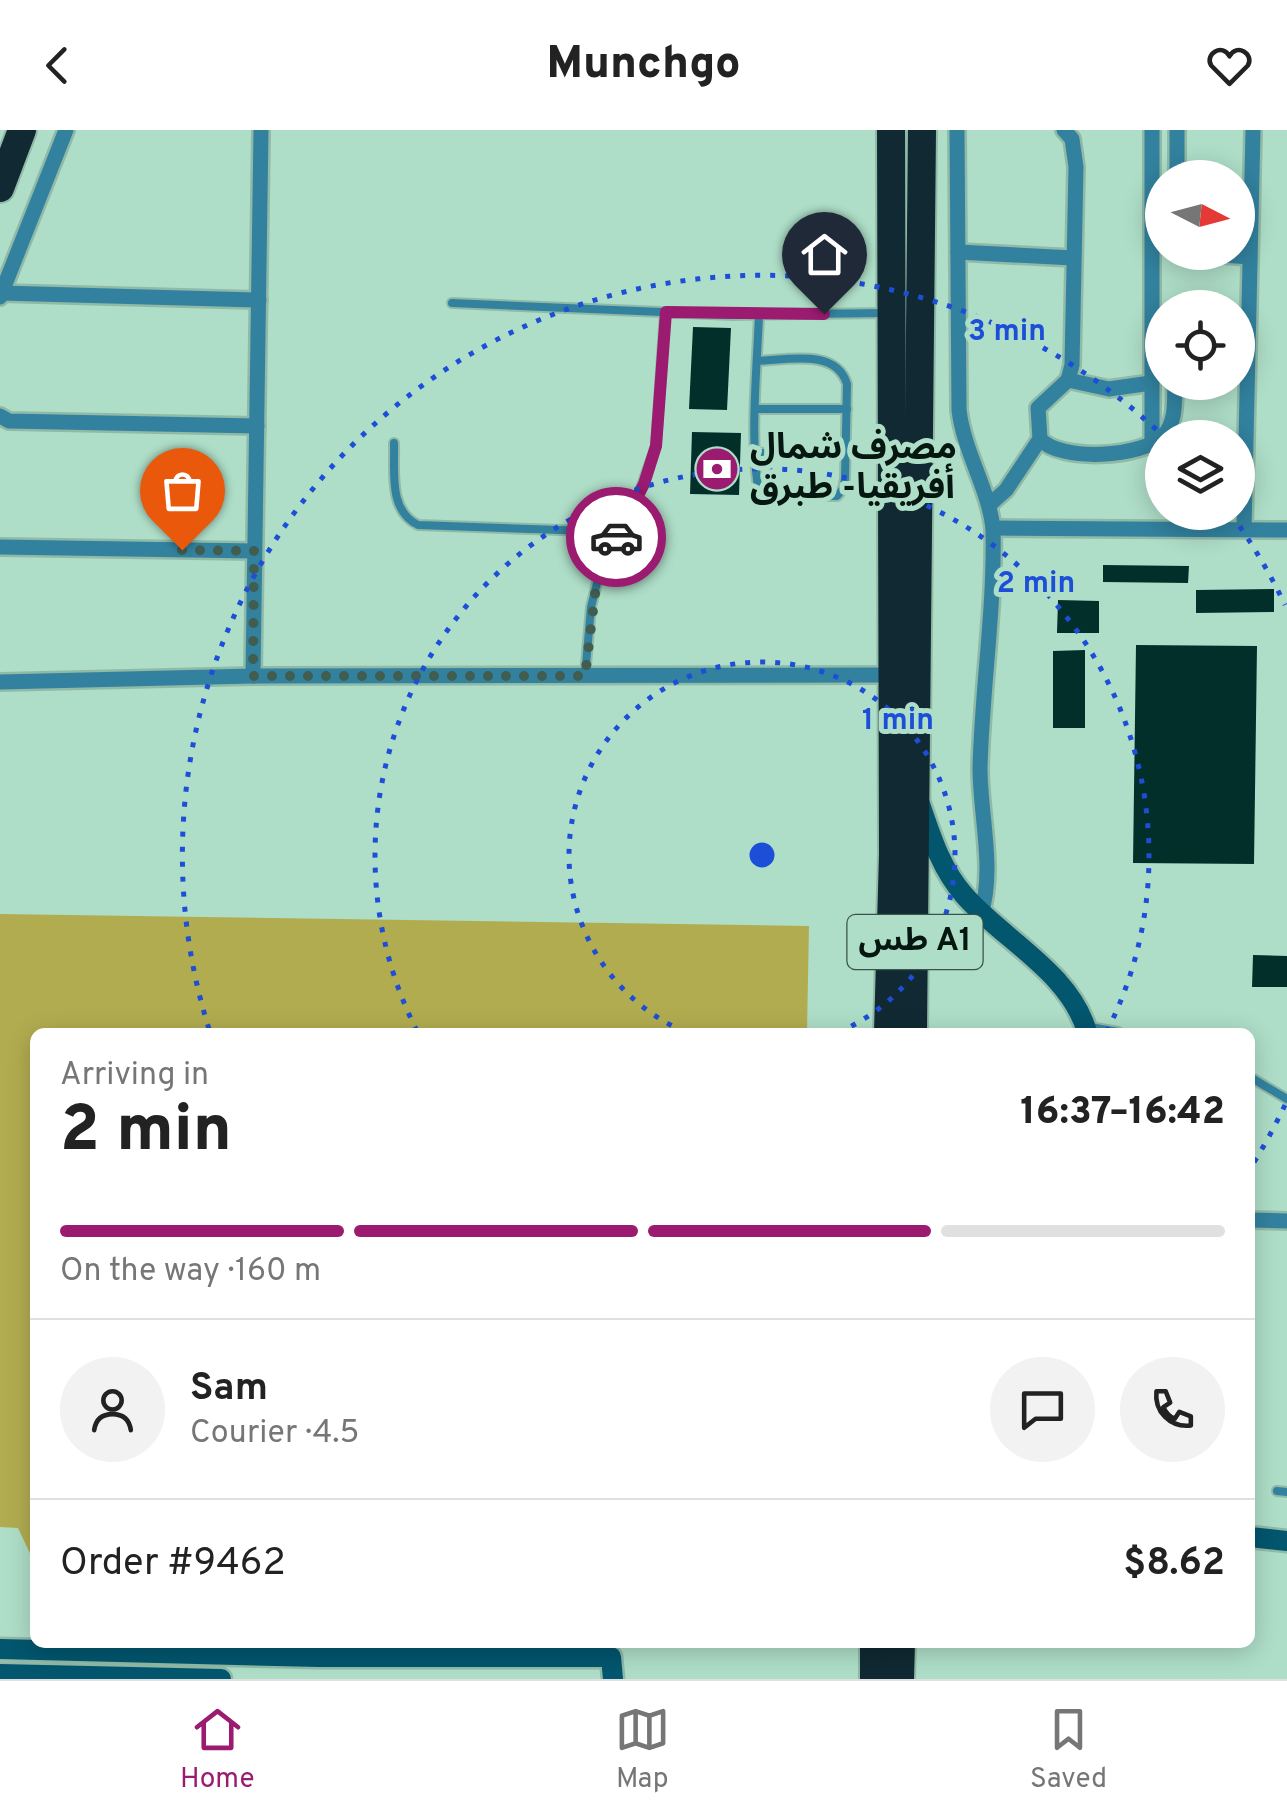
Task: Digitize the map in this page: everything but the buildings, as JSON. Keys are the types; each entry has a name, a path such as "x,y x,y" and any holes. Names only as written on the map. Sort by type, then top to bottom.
{"highway":[{"path":"0,188 22,130"},
{"name":"طس A1","path":"891,130 891,675 913,1028"},
{"name":"طس A1","path":"888,1028 905,853 917,798 922,130"},
{"path":"874,1648 874,1679"},
{"path":"900,1679 901,1648"}],"main road":[{"path":"917,798 944,866 981,914 1057,980 1074,1001 1086,1028"},
{"path":"1255,1537 1287,1541"},
{"path":"0,1649 175,1649 612,1668"},
{"path":"0,1674 222,1679"}],"street":[{"path":"66,130 0,295 259,300"},
{"path":"253,676 261,130"},
{"path":"957,130 959,410 965,444 989,505 993,528 981,757 987,890 981,914"},
{"path":"989,505 1006,490 1040,439 1038,408 1068,380 1072,365 1075,158 1072,139 1064,130"},
{"path":"1152,130 1154,160"},
{"path":"1177,160 1178,130"},
{"path":"1252,160 1253,130"},
{"path":"958,252 1072,258"},
{"path":"1246,420 1250,270"},
{"path":"1068,380 1109,389 1145,384"},
{"path":"0,416 10,421 257,426"},
{"path":"1040,439 1048,448 1060,451 1126,454 1145,447"},
{"path":"993,528 1145,529"},
{"path":"1255,529 1287,530"},
{"path":"0,547 254,551"},
{"path":"0,682 253,676 891,675"},
{"path":"1255,1220 1287,1221"}],"lane":[{"path":"452,303 758,315 890,314"},
{"path":"585,676 593,597 601,567 644,484 656,446 666,312"},
{"path":"757,361 819,360 833,363 846,378 844,490 837,496 764,494 757,483 756,453 757,409 757,361 758,315"},
{"path":"757,409 847,410"},
{"path":"394,443 397,500 406,518 418,525 619,532"},
{"path":"756,453 846,453"},
{"path":"1255,1080 1287,1098"},
{"path":"131,1678 132,1648"},
{"path":"166,1678 175,1649"}],"shaded area":[{"path":"0,914 809,926 807,1028 30,1028 30,1553 18,1528 0,1527"}],"way so far":[{"path":"182,550 254,551 253,676 585,676 591,608 601,567 616,537"}],"place":[{"name":"مصرف شمال أفريقيا- طبرق","path":"717,469"}],"route":[{"path":"616,537 644,484 656,446 666,312 824,314"}]}
